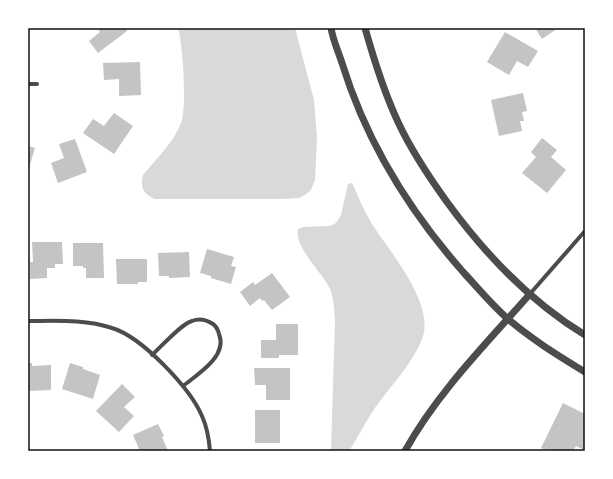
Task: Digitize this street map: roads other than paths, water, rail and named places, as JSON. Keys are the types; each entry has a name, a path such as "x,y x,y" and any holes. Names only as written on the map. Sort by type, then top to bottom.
{"street":[{"path":"331,28 351,93 374,144 409,202 440,246 508,319 585,372"},
{"path":"364,28 377,70 398,122 428,175 461,222 498,266 529,295 573,328 585,335"},
{"path":"28,84 37,84"},
{"path":"404,451 428,414 450,386 585,231"},
{"path":"152,354 185,324 192,320 208,321 215,325 221,339 218,354 183,386"},
{"path":"28,321 65,321 102,324 115,328 136,341 152,354 183,386 202,415 207,428 210,451"}]}
